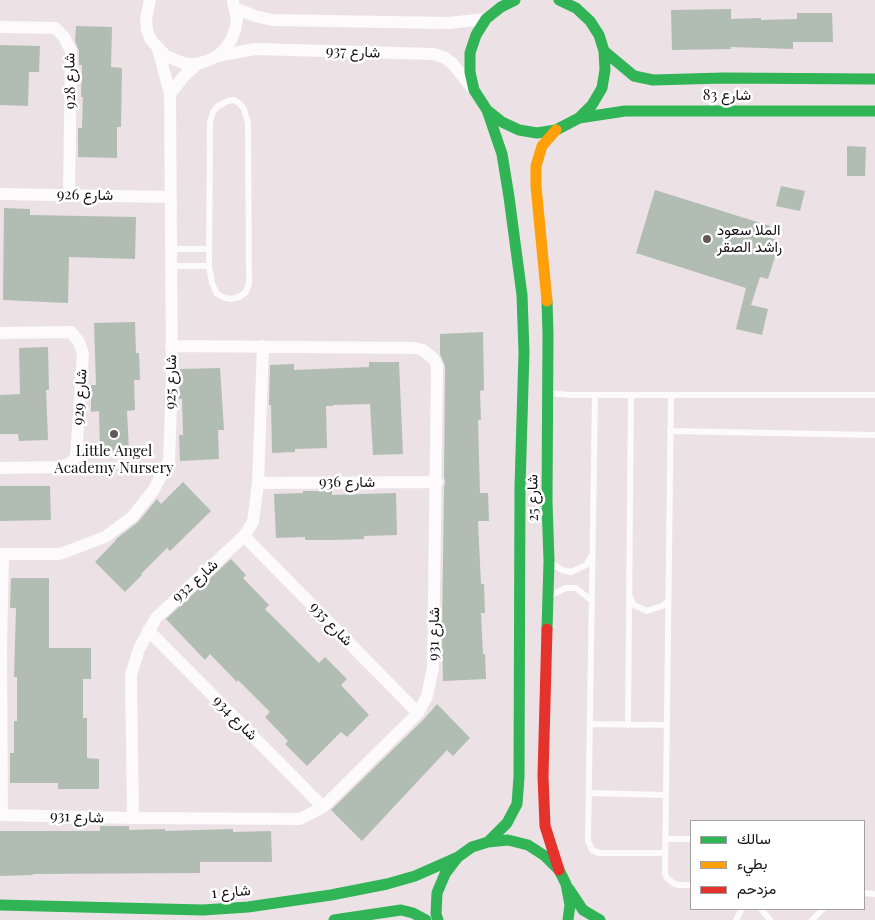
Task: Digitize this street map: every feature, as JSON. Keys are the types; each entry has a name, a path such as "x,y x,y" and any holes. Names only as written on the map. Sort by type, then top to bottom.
{"street":[{"name":"شارع 925","path":"2,554 60,554 105,537 132,517 153,491 169,461 171,346 170,94 158,49 151,40 148,30 146,19 150,0"},
{"path":"515,0 500,7 486,20 476,35 470,53 470,72 474,90 487,110 502,122 519,130 537,133 556,130 580,118 592,105 602,88 605,70 604,51 599,35 590,21 582,0"},
{"path":"560,0 576,8 590,21"},
{"path":"217,56 225,49 235,30 237,19 234,4"},
{"name":"شارع 937","path":"234,4 254,16 272,20 448,23 486,20"},
{"name":"شارع 928","path":"0,27 55,28 64,36 71,51 69,195"},
{"path":"158,49 176,61 186,64 197,64"},
{"name":"شارع 937","path":"197,64 217,56 255,49 434,54 452,63 474,90"},
{"name":"شارع 83","path":"604,51 634,76 653,80 723,78 875,79"},
{"path":"170,94 185,75 197,64"},
{"name":"شارع 25","path":"487,110 502,154 509,197 522,295 524,352 520,488 519,777 516,804 507,823 488,842"},
{"name":"شارع 83","path":"580,118 625,111 875,111"},
{"name":"شارع 25","path":"556,130 542,146 536,166 536,186 546,286 548,334 549,561 543,776 546,826 559,870"},
{"name":"شارع 926","path":"0,194 170,197"},
{"name":"شارع 929","path":"0,333 71,332 79,342 83,354 76,457 70,464 60,467 0,468"},
{"name":"شارع 931","path":"1,815 292,820 307,816 323,807 418,713 427,696 433,668 437,482 437,366 430,354 415,348 171,346"},
{"name":"شارع 932","path":"133,818 132,675 139,649 156,618 244,536 253,522 258,482 263,346"},
{"name":"شارع 936","path":"258,482 437,482"},
{"name":"شارع 935","path":"244,536 418,713"},
{"path":"1,815 0,646 2,554"},
{"name":"شارع 934","path":"148,630 323,807"},
{"path":"488,842 508,840 528,845 546,856 559,870 583,910 600,920"},
{"name":"شارع 1","path":"0,905 203,910 248,907 396,882 415,876 458,857 472,847 488,842"},
{"path":"438,920 436,914 437,893 445,874 458,857"},
{"path":"566,884 570,905 568,920"},
{"path":"117,907 122,911 125,920"},
{"path":"334,920 401,910 426,920"}],"lane":[{"path":"234,100 244,109 248,123 249,284 246,292 239,297 231,298 225,298 217,294 212,283 209,266 210,122 213,112 218,106 234,100"},
{"path":"171,249 209,249"},
{"path":"171,266 209,266"},
{"path":"548,393 671,396 875,395"},
{"path":"595,395 588,841 592,850 606,853 665,852"},
{"path":"628,725 631,395"},
{"path":"671,396 665,852 666,877 678,885 690,885"},
{"path":"670,432 875,435"},
{"path":"549,561 562,570 571,572 586,565 592,555"},
{"path":"548,598 566,588 576,588 592,601"},
{"path":"629,596 634,605 647,611 662,606 668,601"},
{"path":"590,724 666,726"},
{"path":"588,792 666,795"},
{"path":"665,839 690,840"},
{"path":"762,910 770,920"},
{"path":"812,920 822,910"}],"building":[{"path":"731,9 731,19 797,19 797,13 832,13 833,42 793,42 793,49 731,47 731,49 672,50 671,10"},
{"path":"76,26 112,27 111,67 122,68 121,127 117,127 117,158 78,157 78,128 82,128 83,97 81,97 82,65 79,65 79,51 75,41"},
{"path":"0,45 40,46 39,72 29,72 28,106 0,105"},
{"path":"847,146 866,147 865,176 847,176"},
{"path":"781,186 805,191 800,211 776,206"},
{"name":"الملا سعود راشد الصقر","path":"655,190 770,226 767,237 780,241 768,279 760,277 751,305 768,309 762,335 736,329 746,288 636,253"},
{"path":"4,208 30,209 30,215 136,217 135,259 69,257 68,303 3,300"},
{"path":"135,322 136,353 139,353 140,380 134,380 135,410 127,411 129,450 100,451 99,411 91,412 91,385 96,385 94,323"},
{"path":"483,332 484,390 480,391 481,420 478,420 480,493 488,493 489,521 478,521 481,584 484,584 485,613 481,613 486,679 443,681 445,366 440,354 440,334"},
{"path":"48,347 49,390 46,390 48,440 19,441 18,434 0,434 0,395 20,394 19,348"},
{"path":"369,362 399,362 403,454 373,455 370,404 326,406 327,448 295,449 295,452 272,453 271,405 269,405 270,365 294,364 294,370 369,367"},
{"path":"220,368 224,430 218,430 219,459 180,461 179,435 183,435 182,399 179,399 180,369"},
{"path":"183,482 211,511 170,551 167,548 125,592 95,562 116,539 138,522 157,499 161,504"},
{"path":"0,486 50,486 51,520 0,521"},
{"path":"303,491 332,491 332,495 396,493 397,535 364,536 364,539 335,540 305,540 305,537 276,538 274,494 303,493"},
{"path":"231,559 246,575 243,578 269,605 265,609 319,663 325,657 347,679 341,685 369,715 347,737 341,732 307,766 285,744 288,741 265,717 270,712 210,654 205,660 166,619"},
{"path":"11,578 49,578 49,648 91,648 91,679 83,679 83,718 87,718 87,758 99,759 99,789 58,789 58,783 10,783 10,753 14,753 14,721 17,721 17,677 14,677 16,608 10,608"},
{"path":"437,704 470,738 453,756 447,750 362,841 331,810"},
{"path":"100,826 129,826 129,830 233,829 233,832 271,831 272,862 200,862 200,873 33,874 0,876 0,831 100,831"}],"traffic: fast":[{"path":"515,0 501,7 486,19 476,35 470,53 470,72 474,90 487,110 502,122 519,130 537,133 556,130 579,118 592,105 602,88 605,70 604,51 599,35 590,21 576,8 559,0"},
{"path":"604,51 634,76 653,80 723,78 875,79"},
{"path":"487,110 502,154 509,197 522,295 524,352 520,487 519,777 517,804 507,823 488,842"},
{"path":"579,118 625,111 875,111"},
{"path":"547,301 547,502 549,561 547,629"},
{"path":"438,920 436,914 437,893 445,874 458,857 472,847 488,842 508,840 528,845 545,856 559,870 566,884 570,905 568,920"},
{"path":"0,905 203,910 248,907 331,895 387,884 415,876 458,857"},
{"path":"569,889 583,910 600,920"},
{"path":"334,920 401,910 413,913 426,920"}],"traffic: slow":[{"path":"547,301 536,186 536,166 542,146 556,130"}],"traffic: jam":[{"path":"547,629 543,776 545,826 559,870"}],"place":[{"name":"الملا سعود راشد الصقر","path":"707,239"},
{"name":"Little Angel Academy Nursery","path":"114,434"}]}
